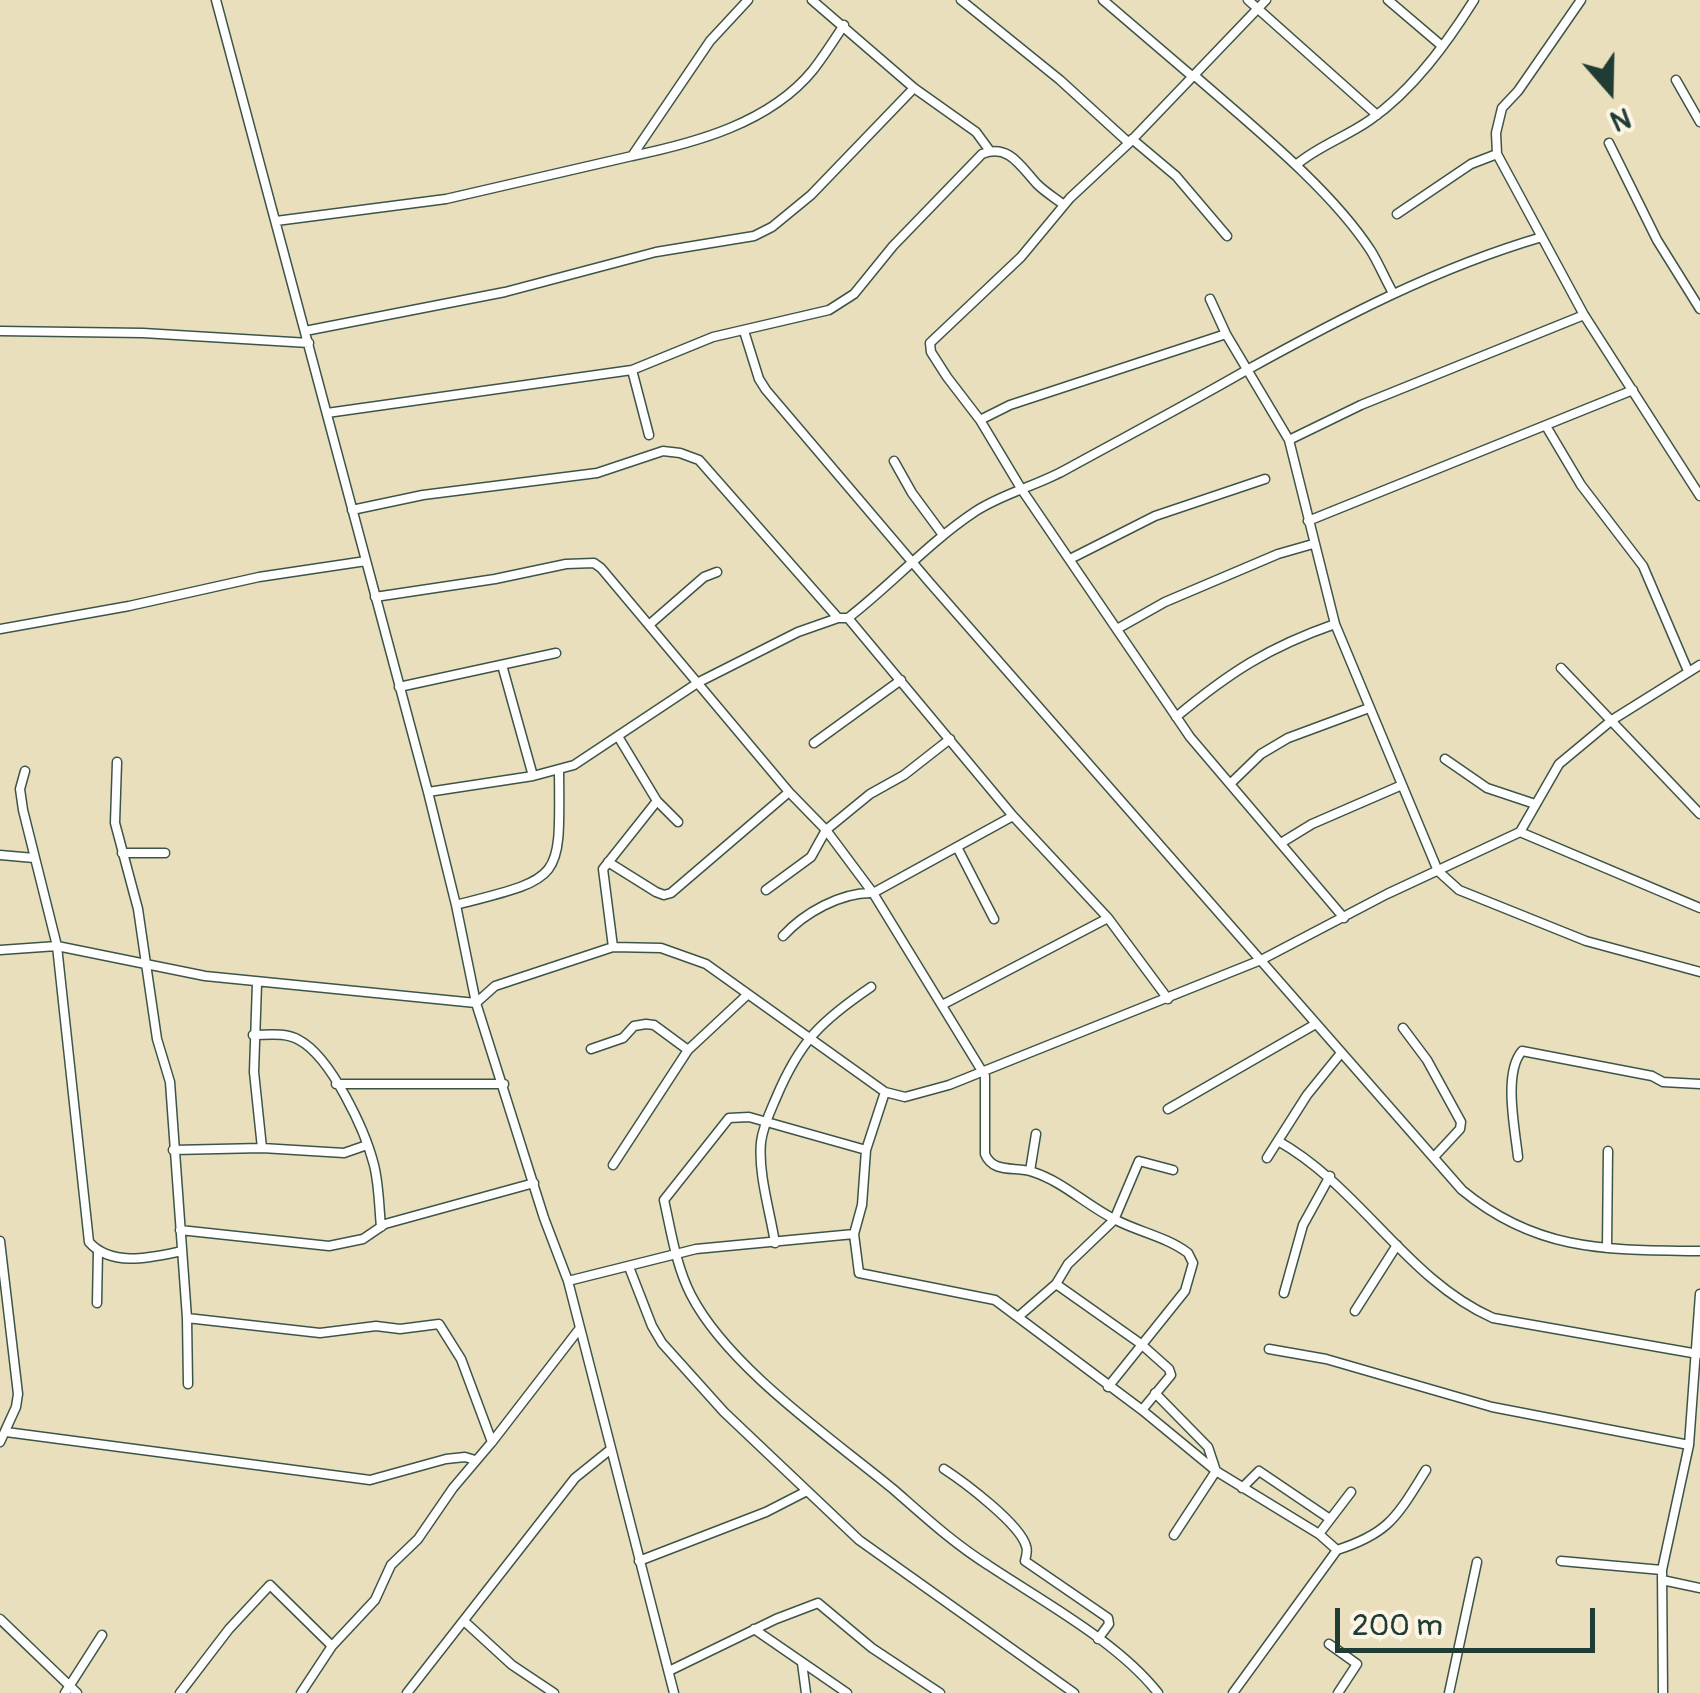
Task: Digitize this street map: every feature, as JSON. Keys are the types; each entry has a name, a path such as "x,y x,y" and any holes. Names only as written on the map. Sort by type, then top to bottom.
{"street":[{"path":"216,0 428,792 476,1003 568,1281 674,1693"},
{"path":"632,156 710,41 748,0"},
{"path":"812,0 914,88 976,132 990,150"},
{"path":"961,0 1176,176 1227,236"},
{"path":"1103,0 1296,165 1370,250 1392,293"},
{"path":"1248,0 1377,115"},
{"path":"1266,0 1064,205 1022,257 930,343 931,352 980,420 1022,490 1176,716 1344,918"},
{"path":"1388,0 1442,46"},
{"path":"1296,165 1377,115 1421,72 1474,0"},
{"path":"1581,0 1502,108 1495,144 1497,154 1584,315 1700,496"},
{"path":"276,221 446,199 683,145 755,116 778,102 813,71 844,25"},
{"path":"1676,80 1700,122"},
{"path":"305,331 505,292 656,252 754,236 811,195 914,88"},
{"path":"1609,143 1657,240 1700,308"},
{"path":"327,413 632,370 714,338 812,316 840,305 990,150 1009,154 1038,186 1064,205"},
{"path":"1397,214 1471,164 1497,154"},
{"path":"428,792 533,776 574,765 698,682 798,632 843,618 880,593 943,534 978,509 1063,472 1284,348 1392,293 1443,270 1542,237"},
{"path":"1210,298 1226,334 1289,440 1335,624 1438,872 1459,890 1586,941 1700,972"},
{"path":"1289,440 1361,405 1584,315"},
{"path":"0,331 142,333 308,343"},
{"path":"744,331 766,390 1314,1025 1462,1190 1501,1220 1569,1244 1700,1251"},
{"path":"980,420 1010,406 1226,334"},
{"path":"632,370 649,435"},
{"path":"1308,521 1632,390"},
{"path":"1546,426 1581,485 1642,566 1688,671"},
{"path":"352,510 422,495 597,473 663,452 699,460 900,680 1014,816 1108,918 1168,999"},
{"path":"894,461 943,534"},
{"path":"1070,559 1155,516 1265,479"},
{"path":"1117,629 1165,602 1278,554 1313,544"},
{"path":"0,629 130,606 259,577 366,561"},
{"path":"375,597 566,564 594,563 650,624 789,792 826,830 874,892 983,1072 988,1162 996,1167 1030,1170 1051,1179 1114,1220 1182,1248 1193,1263 1185,1291 1108,1387"},
{"path":"650,624 704,577 718,572"},
{"path":"1176,716 1268,650 1335,624"},
{"path":"399,687 556,653"},
{"path":"0,950 57,946 257,983 476,1003 495,986 613,947 634,945 680,953 706,964 809,1036 843,1065 885,1092 906,1097 983,1072 1261,960 1520,832 1558,764 1612,720 1700,665"},
{"path":"502,666 533,776"},
{"path":"1560,668 1700,814"},
{"path":"814,744 900,680"},
{"path":"1230,784 1274,746 1369,708"},
{"path":"619,738 657,801 678,822"},
{"path":"766,890 812,857 826,830 950,739"},
{"path":"1445,759 1487,788 1535,804"},
{"path":"118,762 115,824 138,909 157,1039 170,1082 188,1318 188,1384"},
{"path":"456,905 522,888 544,877 554,864 558,848 559,770"},
{"path":"25,771 20,789 57,946 89,1242 98,1251 137,1260 182,1251"},
{"path":"1281,844 1312,824 1402,785"},
{"path":"608,862 656,892 671,893 789,792"},
{"path":"613,947 602,878 608,862 657,801"},
{"path":"784,936 817,909 852,895 874,892 1014,816"},
{"path":"1520,832 1700,908"},
{"path":"957,847 994,919"},
{"path":"122,854 165,853"},
{"path":"0,855 34,858"},
{"path":"942,1005 1108,918"},
{"path":"257,983 253,1035 262,1148"},
{"path":"775,1243 761,1145 765,1123 809,1036 870,987"},
{"path":"613,1165 688,1050 747,995"},
{"path":"591,1048 622,1038 634,1026 646,1024 654,1025 688,1050"},
{"path":"1168,1109 1314,1025"},
{"path":"1403,1028 1427,1060 1461,1122 1460,1129 1434,1157"},
{"path":"253,1035 282,1034 300,1040 315,1052 367,1145 376,1177 381,1227"},
{"path":"1518,1157 1510,1098 1517,1058 1522,1051 1652,1076 1663,1082 1700,1084"},
{"path":"1267,1158 1307,1094 1341,1053"},
{"path":"336,1084 504,1084"},
{"path":"885,1092 866,1150 862,1205 854,1234 856,1267 864,1276 995,1300 1142,1410 1216,1472 1319,1534 1336,1550"},
{"path":"866,1150 749,1117 729,1118 666,1194 676,1253 690,1294 711,1327 771,1388 957,1545 1098,1639 1158,1693"},
{"path":"1030,1170 1036,1134"},
{"path":"1278,1141 1330,1176 1397,1244 1469,1308 1493,1318 1698,1354"},
{"path":"173,1150 262,1148 344,1152 367,1145"},
{"path":"1607,1248 1608,1151"},
{"path":"1018,1317 1056,1284 1068,1264 1114,1220 1139,1160 1173,1170"},
{"path":"1284,1293 1303,1225 1330,1176"},
{"path":"180,1230 329,1246 363,1239 381,1227 534,1183"},
{"path":"568,1281 676,1253 854,1234"},
{"path":"0,1241 8,1331 18,1384 16,1408 0,1442"},
{"path":"1355,1311 1397,1244"},
{"path":"97,1303 98,1251"},
{"path":"630,1267 662,1343 724,1412 805,1492 858,1540 1074,1693"},
{"path":"1056,1284 1141,1344 1169,1369 1170,1375 1142,1410"},
{"path":"1663,1693 1662,1575 1690,1445 1700,1294"},
{"path":"188,1318 320,1333 376,1326 400,1330 439,1324 461,1359 492,1442"},
{"path":"302,1693 332,1646 375,1600 386,1572 418,1539 580,1328"},
{"path":"1269,1349 1326,1359 1492,1407 1690,1445"},
{"path":"1155,1394 1212,1453 1216,1472 1174,1535"},
{"path":"6,1432 370,1480 446,1459 476,1460"},
{"path":"1183,1443 1190,1432"},
{"path":"407,1693 576,1478 612,1448"},
{"path":"944,1469 983,1497 1024,1541 1026,1560 1108,1618 1109,1624 1098,1639"},
{"path":"1242,1488 1257,1470 1330,1519"},
{"path":"1233,1693 1336,1550 1374,1537 1404,1504 1426,1470"},
{"path":"639,1561 766,1512 805,1492"},
{"path":"1319,1534 1352,1492"},
{"path":"1284,1513 1294,1494"},
{"path":"1301,1523 1310,1505"},
{"path":"1561,1561 1662,1575 1700,1588"},
{"path":"1448,1693 1477,1562"},
{"path":"180,1693 270,1584 332,1646"},
{"path":"669,1671 818,1603 872,1648 940,1693"},
{"path":"0,1619 71,1691 102,1634"},
{"path":"464,1620 512,1666 554,1693"},
{"path":"754,1629 847,1693"},
{"path":"1328,1644 1356,1664 1338,1693"},
{"path":"802,1663 806,1693"}]}
